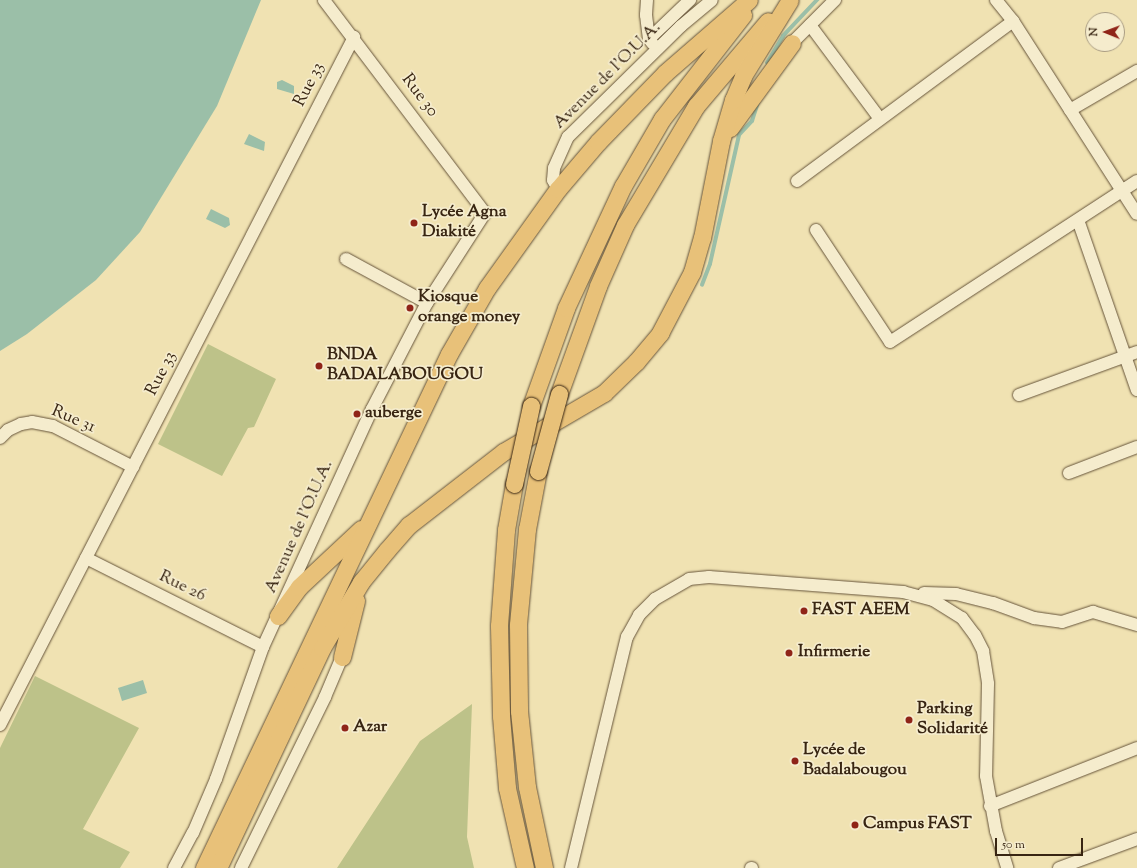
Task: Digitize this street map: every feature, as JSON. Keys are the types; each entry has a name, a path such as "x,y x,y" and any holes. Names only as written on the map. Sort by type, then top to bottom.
{"highway":[{"path":"204,868 449,354 487,288 558,189 598,142 665,73 748,0"},
{"path":"525,868 507,788 501,716 499,626 506,530 514,484 531,406 566,308 623,186 662,120 754,0"},
{"path":"218,868 322,648 361,582 409,525 436,502 503,452 604,393 636,362 660,333 692,272 702,238 721,141 743,76 789,0"},
{"path":"544,868 527,787 518,711 518,625 527,529 538,471 559,394 598,286 625,225 648,184 696,106 762,26 789,0"},
{"path":"721,141 752,94 792,43"},
{"path":"278,616 299,587 367,524"},
{"path":"342,657 361,582"}],"street":[{"name":"Rue 30","path":"324,0 354,37 485,213"},
{"path":"647,0 646,16 649,39 657,50"},
{"path":"649,39 690,0"},
{"name":"Avenue de l'O.U.A.","path":"558,189 553,180 554,168 568,137 657,50 712,0"},
{"path":"792,43 835,0"},
{"path":"996,0 1013,21 1137,214"},
{"path":"797,181 1013,21"},
{"path":"810,25 880,119"},
{"name":"Rue 33","path":"0,725 354,37"},
{"path":"1070,110 1137,71"},
{"path":"816,230 890,342 1122,192 1137,180"},
{"name":"Avenue de l'O.U.A.","path":"174,868 193,833 216,779 263,647 372,409 427,303 485,213"},
{"path":"1078,220 1137,390"},
{"path":"346,259 427,303"},
{"path":"1019,395 1137,352"},
{"name":"Rue 31","path":"0,438 8,430 21,424 32,422 53,426 133,468"},
{"path":"1069,473 1137,447"},
{"name":"Rue 26","path":"86,558 263,647"},
{"path":"571,868 627,637 638,615 655,598 689,579 710,577 903,592 956,594 994,602 1034,618 1062,622 1093,612 1137,624"},
{"path":"903,592 933,600 948,608 975,635 983,651 988,684 986,776 990,806 1007,868"},
{"path":"241,868 325,697 342,657"},
{"path":"990,806 1137,748"},
{"path":"1059,868 1137,839"}],"shaded area":[{"path":"0,0 261,0 217,106 140,232 96,280 27,334 0,351"},
{"path":"282,80 294,86 294,94 277,89 277,82"},
{"path":"249,134 265,142 264,151 244,144"},
{"path":"211,209 229,218 230,225 225,228 206,219"},
{"path":"208,344 276,379 254,427 248,428 222,476 158,444"},
{"path":"35,676 139,728 83,829 130,852 120,868 0,868 0,748"},
{"path":"143,680 147,693 122,701 118,688"},
{"path":"472,704 467,837 474,868 337,868 420,741"}],"waterway":[{"path":"767,63 783,36 817,0"},
{"path":"702,285 710,264 739,135 752,121 759,100"}],"place":[{"name":"Lycée Agna Diakité","path":"414,223"},
{"name":"Kiosque orange money","path":"410,308"},
{"name":"BNDA BADALABOUGOU","path":"319,366"},
{"name":"auberge","path":"357,414"},
{"name":"FAST AEEM","path":"804,611"},
{"name":"Infirmerie","path":"789,653"},
{"name":"Parking Solidarité","path":"909,720"},
{"name":"Azar","path":"345,728"},
{"name":"Lycée de Badalabougou","path":"795,761"},
{"name":"Campus FAST","path":"855,825"}]}
